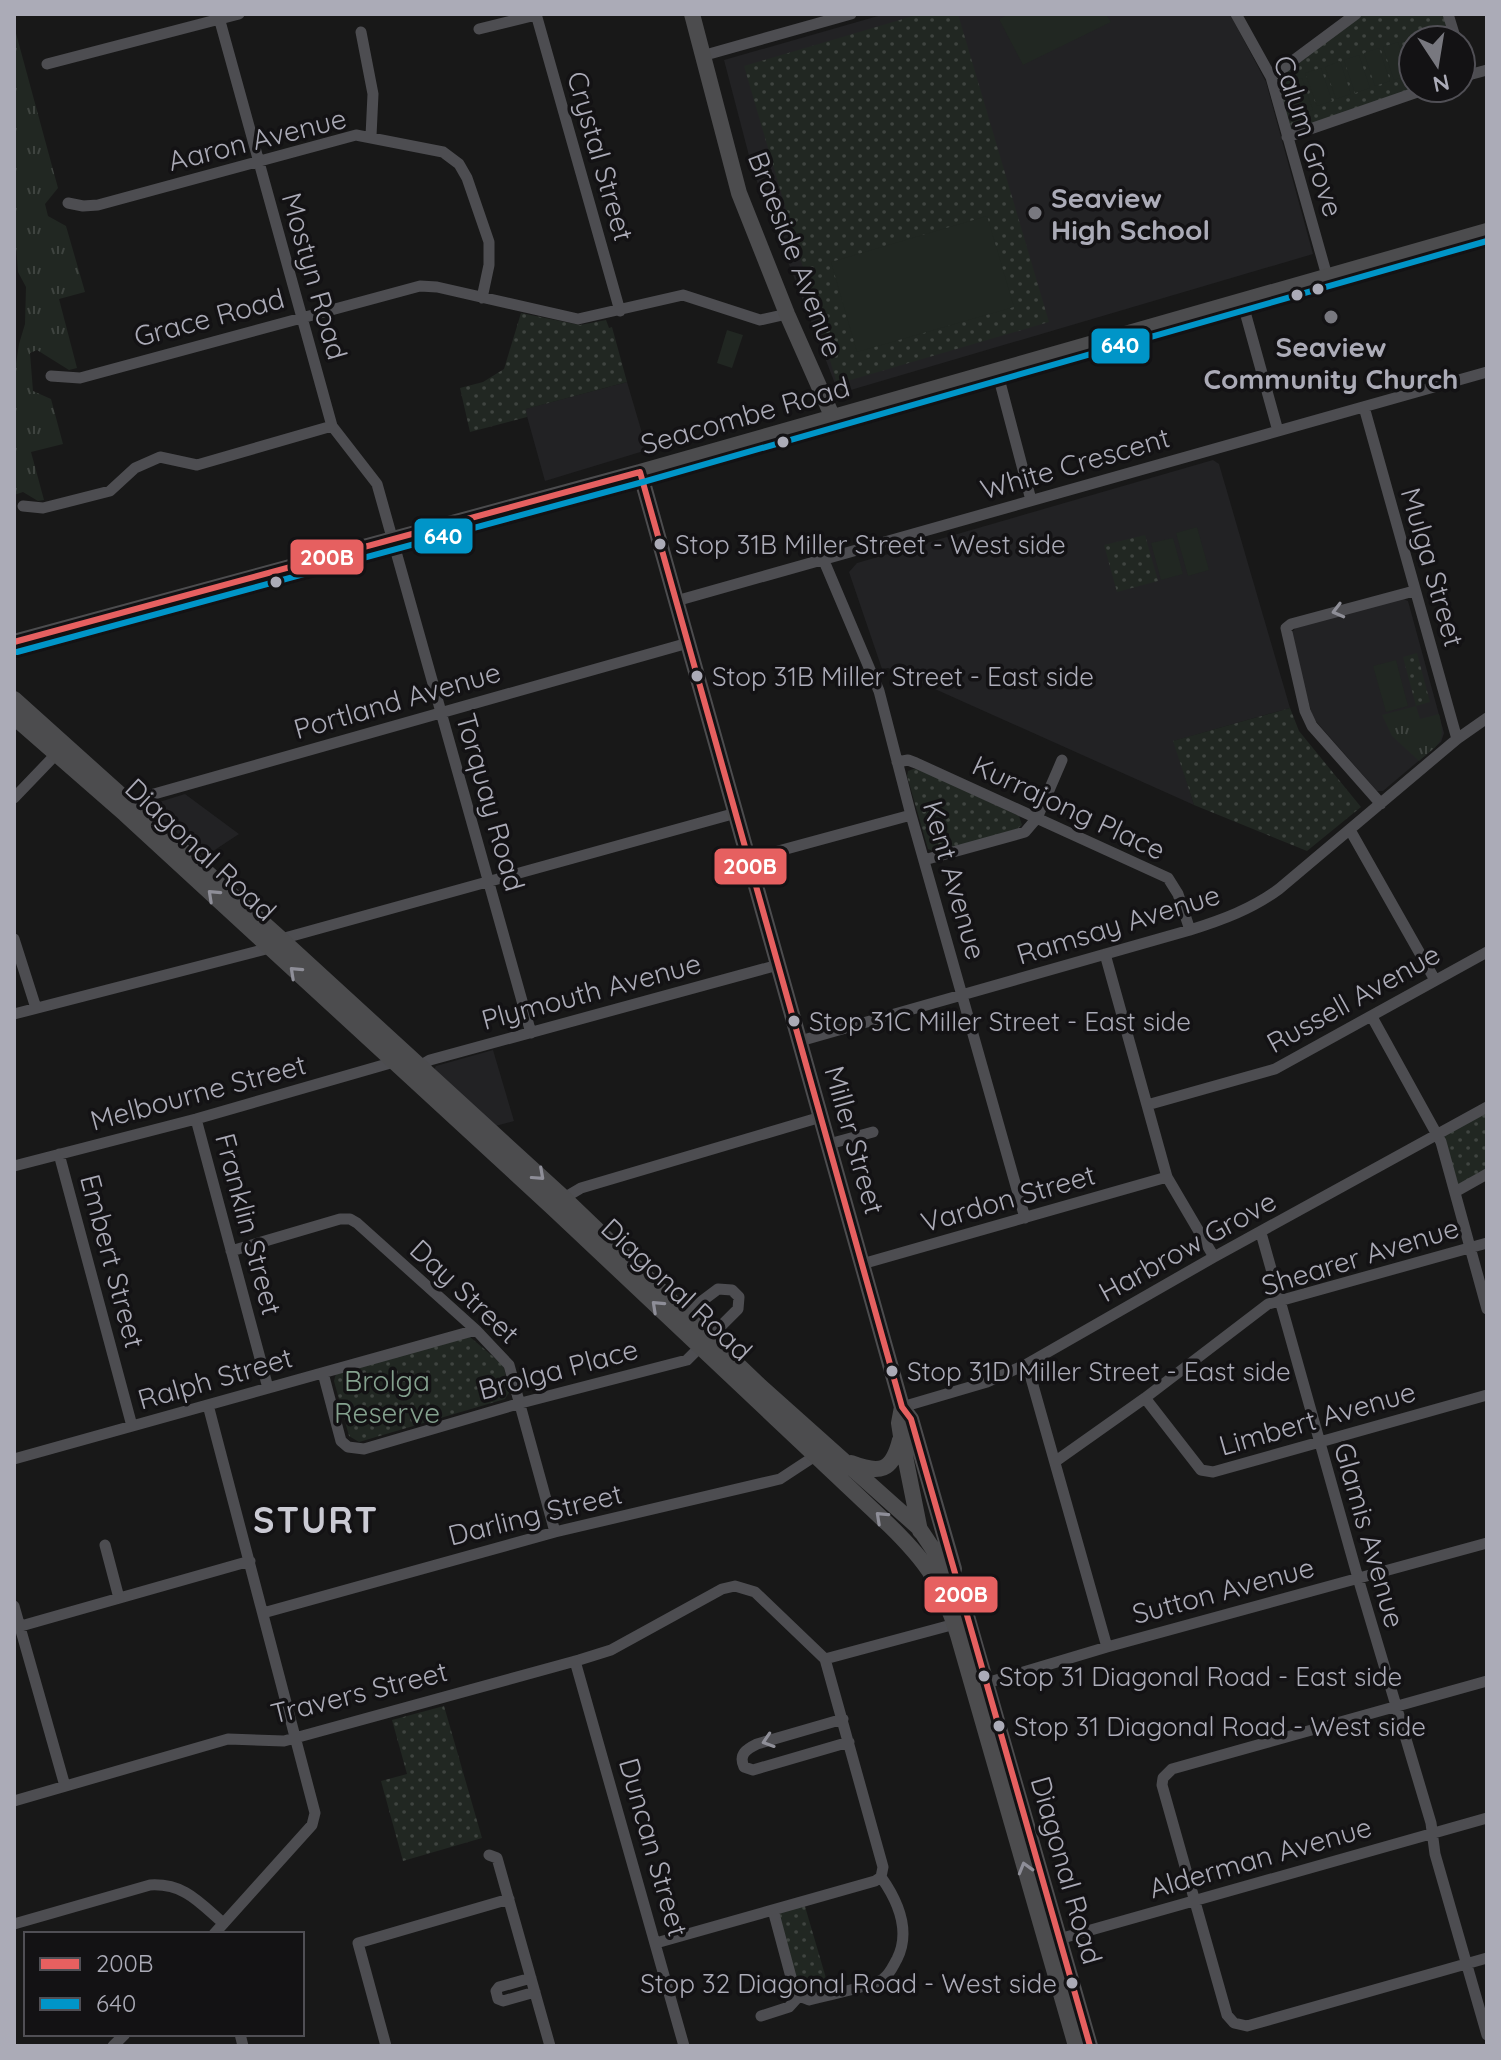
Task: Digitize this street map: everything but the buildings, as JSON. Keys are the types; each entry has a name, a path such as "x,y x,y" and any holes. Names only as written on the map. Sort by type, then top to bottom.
{"main road":[{"name":"Braeside Avenue","path":"692,14 739,193 833,418"},
{"name":"Seacombe Road","path":"14,642 640,472 1487,233"},
{"name":"Miller Street","path":"640,472 902,1407 911,1419 959,1588"},
{"name":"Diagonal Road","path":"14,699 61,748 706,1342 760,1386 934,1574 980,1685"},
{"name":"Diagonal Road","path":"14,717 61,748"},
{"name":"Diagonal Road","path":"399,1058 418,1067 558,1203 686,1313 706,1342"},
{"name":"Miller Street","path":"902,1407 899,1423 901,1436 919,1528 934,1574"},
{"path":"845,1461 865,1468 887,1467 892,1463 901,1436"},
{"name":"Diagonal Road","path":"821,1450 845,1461 919,1528 959,1588 980,1685 1053,1940 1090,2046"},
{"name":"Diagonal Road","path":"1053,1940 1076,2046"}],"street":[{"path":"47,64 239,14"},
{"path":"479,29 536,14"},
{"name":"Crystal Street","path":"536,14 620,311"},
{"path":"702,56 848,14"},
{"name":"Calum Grove","path":"1236,14 1271,77 1327,276"},
{"path":"1271,77 1356,14"},
{"name":"Mostyn Road","path":"218,17 332,426 373,475 393,537"},
{"path":"361,32 373,94 371,136"},
{"path":"1287,137 1397,99"},
{"name":"Aaron Avenue","path":"68,203 98,205 356,135 443,152 459,164 489,242 489,265 482,298"},
{"name":"Grace Road","path":"51,376 80,378 420,286 437,287 578,319 683,295 760,320 787,314"},
{"path":"1242,301 1278,431"},
{"path":"997,371 1031,500"},
{"name":"White Crescent","path":"676,601 1487,372"},
{"name":"Mulga Street","path":"1364,407 1457,739"},
{"path":"23,506 43,508 110,491 135,468 160,457 197,465 332,426"},
{"name":"Torquay Road","path":"393,537 531,1033"},
{"name":"Kent Avenue","path":"824,561 879,691 1025,1218"},
{"path":"1381,804 1312,726 1302,698 1286,628 1291,624 1414,591"},
{"name":"Portland Avenue","path":"129,809 147,796 688,643"},
{"name":"Ramsay Avenue","path":"800,1041 1220,921 1269,896 1457,739 1487,718"},
{"path":"14,798 61,748"},
{"name":"Kurrajong Place","path":"897,762 908,760 916,763 1168,878 1178,894 1190,930"},
{"path":"924,860 1019,835 1030,828 1062,760"},
{"path":"14,1014 736,813"},
{"path":"749,859 911,815"},
{"path":"1350,830 1435,980"},
{"path":"14,939 36,1008"},
{"name":"Russell Avenue","path":"1147,1105 1275,1069 1487,952"},
{"path":"1105,954 1167,1177 1214,1257"},
{"name":"Plymouth Avenue","path":"418,1067 430,1060 778,965"},
{"path":"1372,1017 1437,1135 1487,1309"},
{"name":"Melbourne Street","path":"14,1166 196,1119 399,1058"},
{"name":"Harbrow Grove","path":"902,1407 987,1382 1027,1364 1487,1107"},
{"path":"558,1203 581,1188 821,1117"},
{"name":"Franklin Street","path":"196,1119 268,1388"},
{"path":"829,1144 873,1132"},
{"name":"Embert Street","path":"59,1154 132,1426"},
{"path":"1455,1192 1487,1174"},
{"name":"Vardon Street","path":"862,1264 1167,1177"},
{"name":"Day Street","path":"231,1251 340,1219 357,1223 476,1330 509,1365 555,1532"},
{"name":"Glamis Avenue","path":"1261,1233 1395,1707 1402,1721 1487,2035"},
{"name":"Shearer Avenue","path":"1056,1461 1268,1304 1487,1243"},
{"name":"Diagonal Road","path":"686,1313 718,1289 732,1290 739,1297 738,1309 706,1342"},
{"name":"Ralph Street","path":"14,1459 476,1330"},
{"name":"Brolga Place","path":"323,1373 341,1441 348,1447 364,1449 521,1403 687,1360 706,1342"},
{"path":"1027,1364 1107,1647"},
{"name":"Limbert Avenue","path":"1145,1398 1201,1470 1213,1472 1487,1395"},
{"path":"208,1405 315,1813 312,1825 216,1932"},
{"name":"Darling Street","path":"263,1613 555,1532 780,1479 821,1450"},
{"name":"Sutton Avenue","path":"980,1685 1487,1543"},
{"path":"105,1545 119,1598"},
{"path":"17,1627 250,1561"},
{"name":"Travers Street","path":"14,1801 228,1739 284,1741 575,1661 611,1650 722,1589 735,1586 755,1592 825,1659"},
{"path":"14,1606 17,1627 65,1786"},
{"path":"656,1943 881,1877 883,1867 825,1659 955,1624"},
{"name":"Duncan Street","path":"575,1661 684,2046"},
{"path":"1487,1681 1172,1769 1163,1778 1163,1792 1227,2015 1234,2023 1240,2026 1487,1958"},
{"path":"843,1719 757,1744 747,1749 741,1761 744,1767 753,1770 849,1742"},
{"name":"Alderman Avenue","path":"1053,1940 1487,1818"},
{"path":"489,1855 497,1858 550,2046"},
{"path":"799,1996 809,2000 872,1982 890,1972 904,1946 905,1933 895,1896 881,1877"},
{"path":"14,1924 150,1885 168,1884 189,1893 223,1923"},
{"path":"386,2046 358,1943 509,1899"},
{"path":"773,1910 799,1996"},
{"path":"531,1978 499,1987 496,1991 498,1999 503,2001 535,1992"},
{"path":"761,2016 789,2007 799,1996"}],"shaded area":[{"name":"Seaview High School","path":"885,14 1230,14 1266,82 1313,254 844,392 837,389 753,171 724,60"},
{"path":"627,382 647,450 545,481 525,409"},
{"path":"1213,460 1219,464 1290,708 1174,741 1194,805 888,668 882,669 849,572 857,563"},
{"path":"1401,598 1408,601 1444,733 1441,742 1383,791 1377,791 1313,718 1290,635 1297,626"},
{"path":"185,794 239,834 204,857 154,812 156,803"},
{"path":"493,1050 514,1121 492,1127 432,1073 436,1066"}],"green space":[{"path":"920,14 958,14 1049,322 837,384 744,66"},
{"path":"1009,14 1106,14 1111,22 1023,65 999,19"},
{"path":"1361,14 1446,14 1449,24 1397,24 1397,94 1289,134 1274,78"},
{"path":"14,26 58,188 45,204 48,216 66,226 85,292 59,299 77,368 69,370 37,350 30,353 33,391 51,399 63,444 31,452 44,500 38,501 23,492 14,495 14,377 25,324 26,287 18,272 14,221"},
{"path":"1397,42 1397,79 1394,80 1383,47"},
{"path":"1379,48 1390,81 1375,86 1364,53"},
{"path":"1359,55 1370,88 1355,93 1344,60"},
{"path":"1340,61 1351,94 1336,99 1325,67"},
{"path":"1321,68 1332,101 1317,106 1305,73"},
{"path":"1302,78 1313,110 1298,115 1287,83"},
{"path":"987,216 1014,307 857,352 831,262"},
{"path":"521,313 580,325 606,320 609,328 612,327 627,382 526,409 527,417 470,432 460,388 483,382 504,369"},
{"path":"727,330 743,335 732,368 717,363"},
{"path":"1197,527 1209,570 1188,576 1176,533"},
{"path":"1145,535 1158,581 1117,592 1104,545"},
{"path":"1173,538 1183,574 1161,580 1151,543"},
{"path":"1417,653 1430,702 1416,706 1403,657"},
{"path":"1396,660 1408,706 1386,712 1373,666"},
{"path":"1416,706 1420,719 1439,714 1442,731 1440,742 1419,761 1392,736 1382,715"},
{"path":"1290,708 1299,731 1361,807 1307,851 1194,805 1173,741"},
{"path":"916,768 1019,816 1022,825 936,852 928,849 907,776 908,771"},
{"path":"1487,1110 1487,1172 1457,1189 1440,1136"},
{"name":"Brolga Reserve","path":"470,1337 503,1365 510,1391 505,1399 359,1442 349,1436 334,1381 336,1373"},
{"path":"444,1706 482,1838 403,1861 381,1781 407,1774 392,1720"},
{"path":"804,1903 830,1992 809,1997 800,1995 775,1911"}],"transit line":[{"name":"640","path":"17,652 643,482 1487,241"},
{"name":"200B","path":"640,472 902,1407 911,1419 1090,2046"},
{"name":"200B","path":"14,642 640,472"}],"place":[{"name":"Seaview High School","path":"1035,213"},
{"name":"Seaview Community Church","path":"1331,317"},
{"name":"Stop 31B Miller Street - West side","path":"660,544"},
{"name":"Stop 31B Miller Street - East side","path":"697,676"},
{"name":"Stop 31C Miller Street - East side","path":"794,1021"},
{"name":"Stop 31D Miller Street - East side","path":"892,1371"},
{"name":"Stop 31 Diagonal Road - East side","path":"984,1676"},
{"name":"Stop 31 Diagonal Road - West side","path":"999,1726"},
{"name":"Stop 32 Diagonal Road - West side","path":"1072,1983"}],"district":[{"name":"STURT","path":"316,1519"}]}
